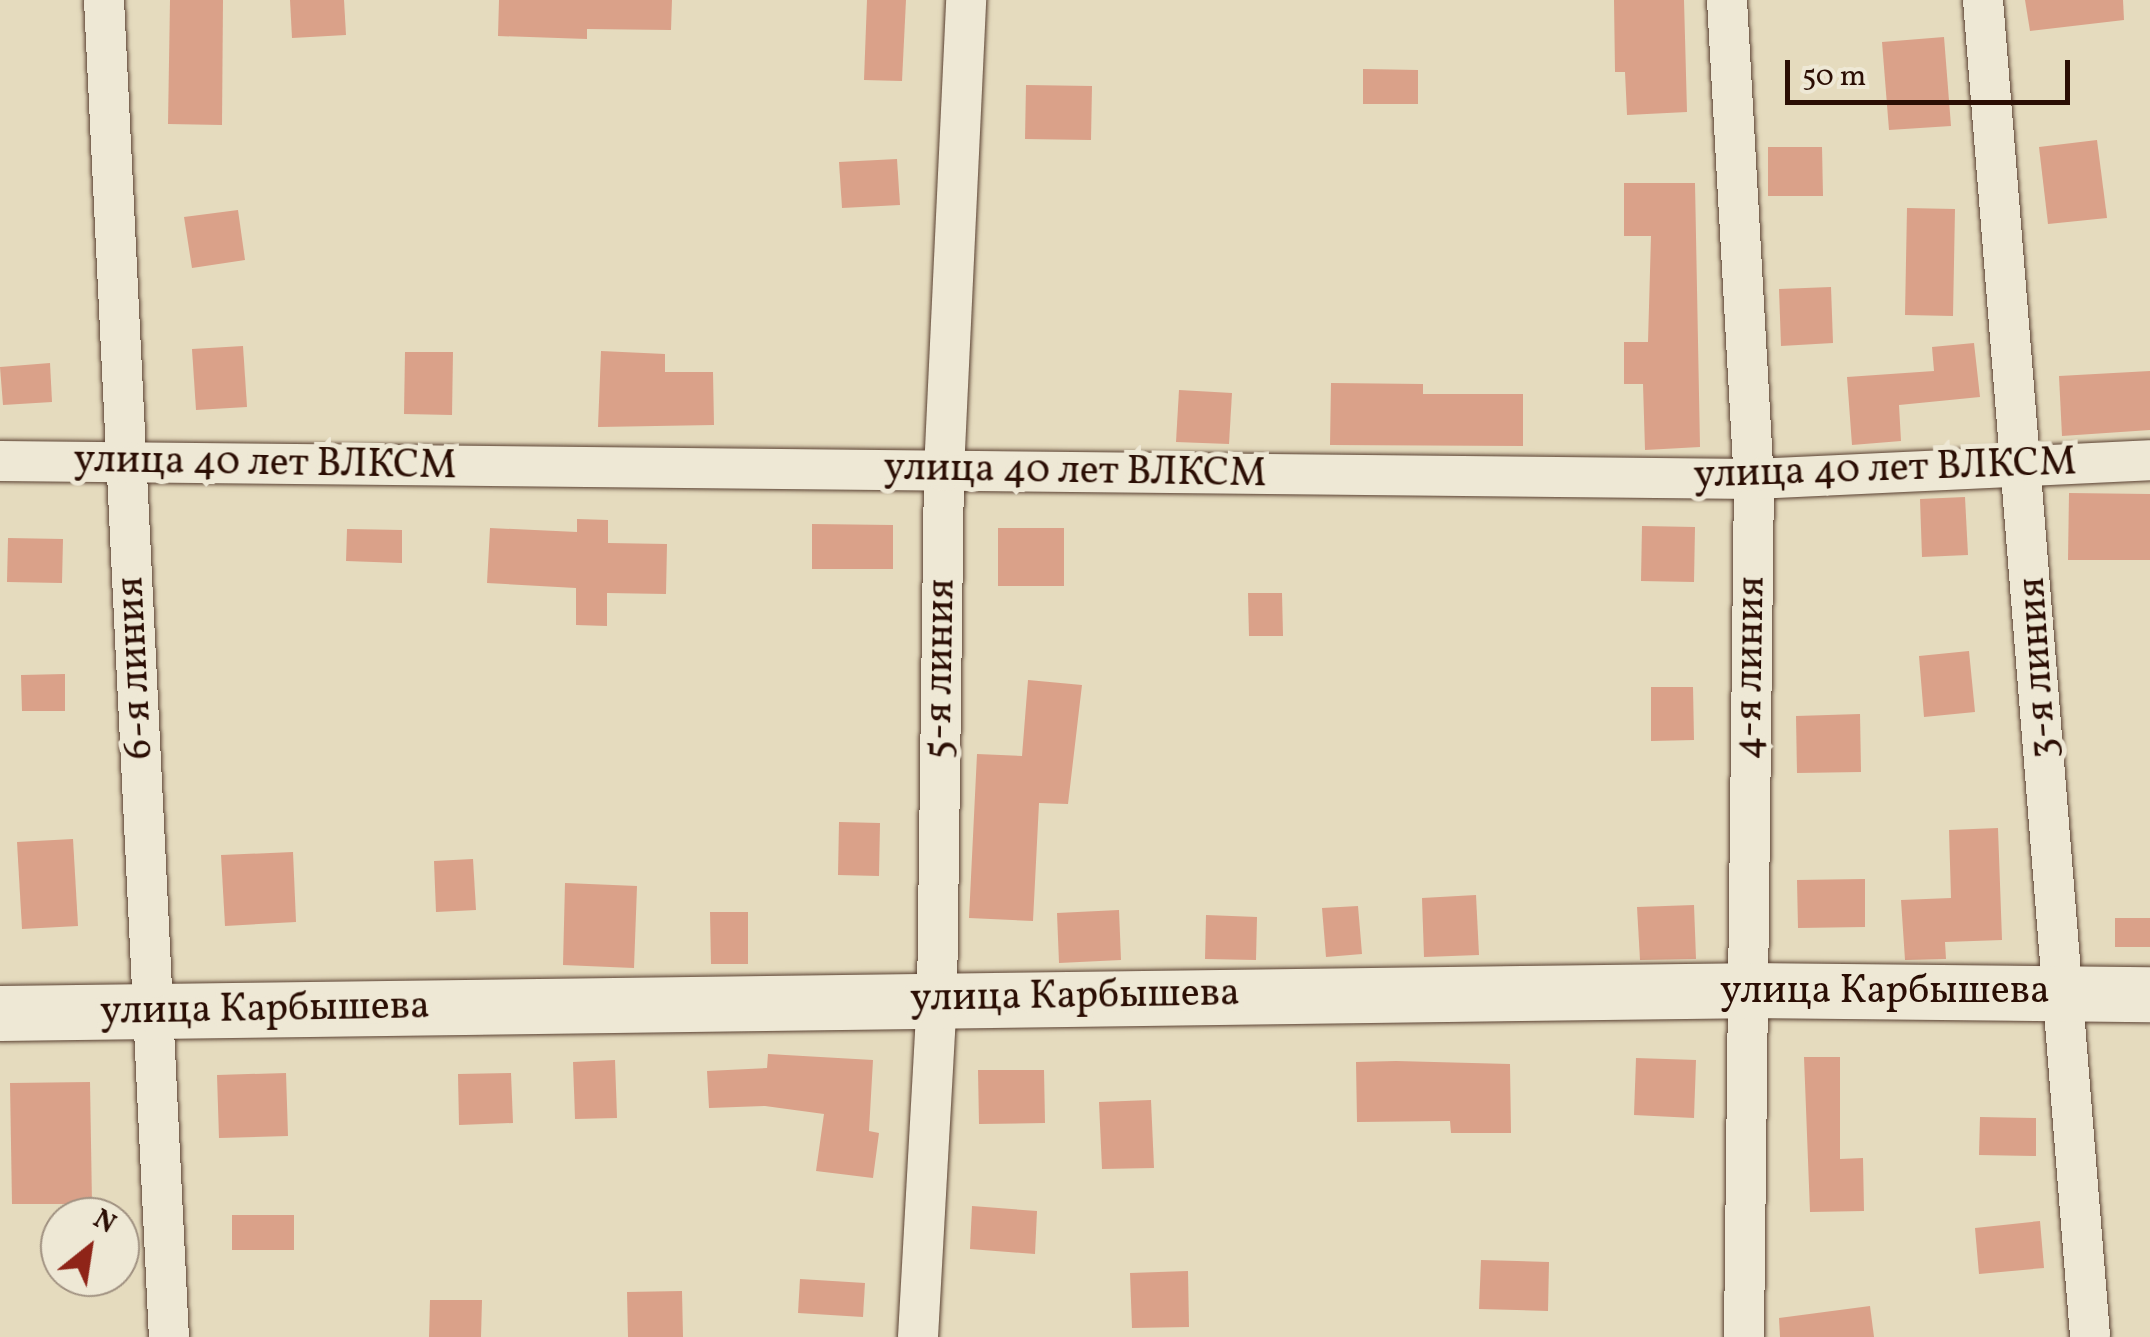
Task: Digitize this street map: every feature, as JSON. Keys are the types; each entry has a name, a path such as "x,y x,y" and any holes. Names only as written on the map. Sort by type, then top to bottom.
{"street":[{"name":"6-я линия","path":"104,0 168,1337"},
{"name":"5-я линия","path":"918,1337 936,998 944,471 966,0"},
{"name":"4-я линия","path":"1727,0 1754,479 1744,1337"},
{"name":"3-я линия","path":"1983,0 2024,464 2090,1337"},
{"name":"улица 40 лет ВЛКСМ","path":"0,461 1754,479 2150,460"},
{"name":"улица Карбышева","path":"0,1013 154,1014 936,998 1746,990 2150,994"}],"building":[{"path":"170,0 223,0 222,125 168,124"},
{"path":"290,0 344,0 346,35 292,38"},
{"path":"499,0 672,0 671,30 587,29 587,39 498,36"},
{"path":"867,0 906,0 902,81 864,80"},
{"path":"1614,0 1684,0 1687,112 1627,115 1625,72 1615,72"},
{"path":"2025,0 2123,0 2124,20 2030,31"},
{"path":"1944,37 1951,126 1889,130 1882,42"},
{"path":"1363,69 1418,70 1418,104 1363,104"},
{"path":"1026,85 1092,86 1091,140 1025,139"},
{"path":"2097,140 2107,218 2048,224 2039,147"},
{"path":"1768,147 1822,147 1823,196 1768,196"},
{"path":"897,159 900,205 842,208 839,162"},
{"path":"1624,183 1695,183 1700,447 1645,450 1643,384 1624,384 1624,342 1648,342 1651,236 1624,236"},
{"path":"1907,208 1955,209 1953,316 1905,315"},
{"path":"238,210 245,260 192,268 184,217"},
{"path":"1831,287 1833,343 1781,346 1779,289"},
{"path":"1974,343 1980,397 1899,405 1901,441 1852,445 1847,377 1934,371 1932,347"},
{"path":"243,346 247,407 196,410 192,349"},
{"path":"601,351 665,354 665,372 713,372 714,425 598,427"},
{"path":"405,352 453,352 452,415 404,414"},
{"path":"50,363 52,402 3,405 0,367"},
{"path":"2150,371 2150,430 2062,436 2059,376"},
{"path":"1331,383 1423,384 1423,394 1523,394 1523,446 1330,445"},
{"path":"1179,390 1232,393 1229,444 1176,442"},
{"path":"2069,493 2150,494 2150,560 2068,560"},
{"path":"1965,497 1968,555 1922,557 1920,499"},
{"path":"577,519 608,520 608,543 667,544 666,594 607,593 607,626 576,625 576,588 487,583 490,528 577,532"},
{"path":"812,524 893,525 893,569 812,569"},
{"path":"1642,526 1695,527 1694,582 1641,581"},
{"path":"998,528 1064,528 1064,586 998,586"},
{"path":"347,529 402,530 402,563 346,561"},
{"path":"8,538 63,539 62,583 7,582"},
{"path":"1248,593 1282,593 1283,636 1249,636"},
{"path":"1969,651 1975,712 1924,717 1919,656"},
{"path":"65,674 65,711 22,711 21,675"},
{"path":"1028,680 1082,685 1068,804 1039,803 1033,921 969,918 977,754 1022,756"},
{"path":"1651,687 1693,687 1694,740 1651,741"},
{"path":"1860,714 1861,772 1797,773 1796,716"},
{"path":"839,822 880,823 879,876 838,875"},
{"path":"1998,828 2002,940 1945,942 1946,959 1905,960 1901,900 1951,898 1949,830"},
{"path":"73,839 78,926 22,929 17,842"},
{"path":"293,852 296,922 225,926 221,855"},
{"path":"473,859 476,910 436,912 434,861"},
{"path":"1865,879 1865,927 1798,928 1797,880"},
{"path":"565,883 637,886 634,968 563,965"},
{"path":"1476,895 1479,955 1424,957 1422,898"},
{"path":"1694,905 1696,959 1640,960 1637,907"},
{"path":"1358,906 1362,954 1326,957 1322,908"},
{"path":"1119,910 1121,960 1059,963 1057,913"},
{"path":"710,912 748,912 748,964 711,964"},
{"path":"1206,915 1257,917 1256,960 1205,959"},
{"path":"2115,918 2150,918 2150,947 2115,947"},
{"path":"768,1054 873,1060 869,1131 879,1133 873,1178 816,1171 824,1114 765,1106 709,1108 707,1071 767,1068"},
{"path":"1804,1057 1840,1057 1840,1159 1863,1158 1864,1211 1810,1212"},
{"path":"1636,1058 1696,1060 1694,1118 1634,1115"},
{"path":"615,1060 617,1118 575,1119 573,1062"},
{"path":"1356,1062 1510,1064 1511,1133 1451,1133 1450,1121 1357,1122"},
{"path":"978,1070 1044,1070 1045,1123 979,1124"},
{"path":"286,1073 288,1136 219,1138 217,1075"},
{"path":"511,1073 513,1123 459,1125 458,1074"},
{"path":"90,1082 92,1197 40,1197 40,1204 12,1204 10,1083"},
{"path":"1151,1100 1154,1168 1102,1169 1099,1102"},
{"path":"1980,1117 2036,1118 2036,1156 1979,1155"},
{"path":"972,1206 1037,1211 1035,1254 970,1249"},
{"path":"232,1215 294,1215 294,1250 232,1250"},
{"path":"2040,1221 2044,1268 1979,1274 1975,1228"},
{"path":"1481,1260 1549,1262 1548,1311 1479,1309"},
{"path":"1188,1271 1189,1327 1132,1328 1130,1273"},
{"path":"800,1279 865,1283 863,1317 798,1313"},
{"path":"682,1291 683,1337 628,1337 627,1292"},
{"path":"430,1300 482,1300 481,1337 429,1337"},
{"path":"1870,1306 1874,1337 1780,1337 1779,1318"}]}
